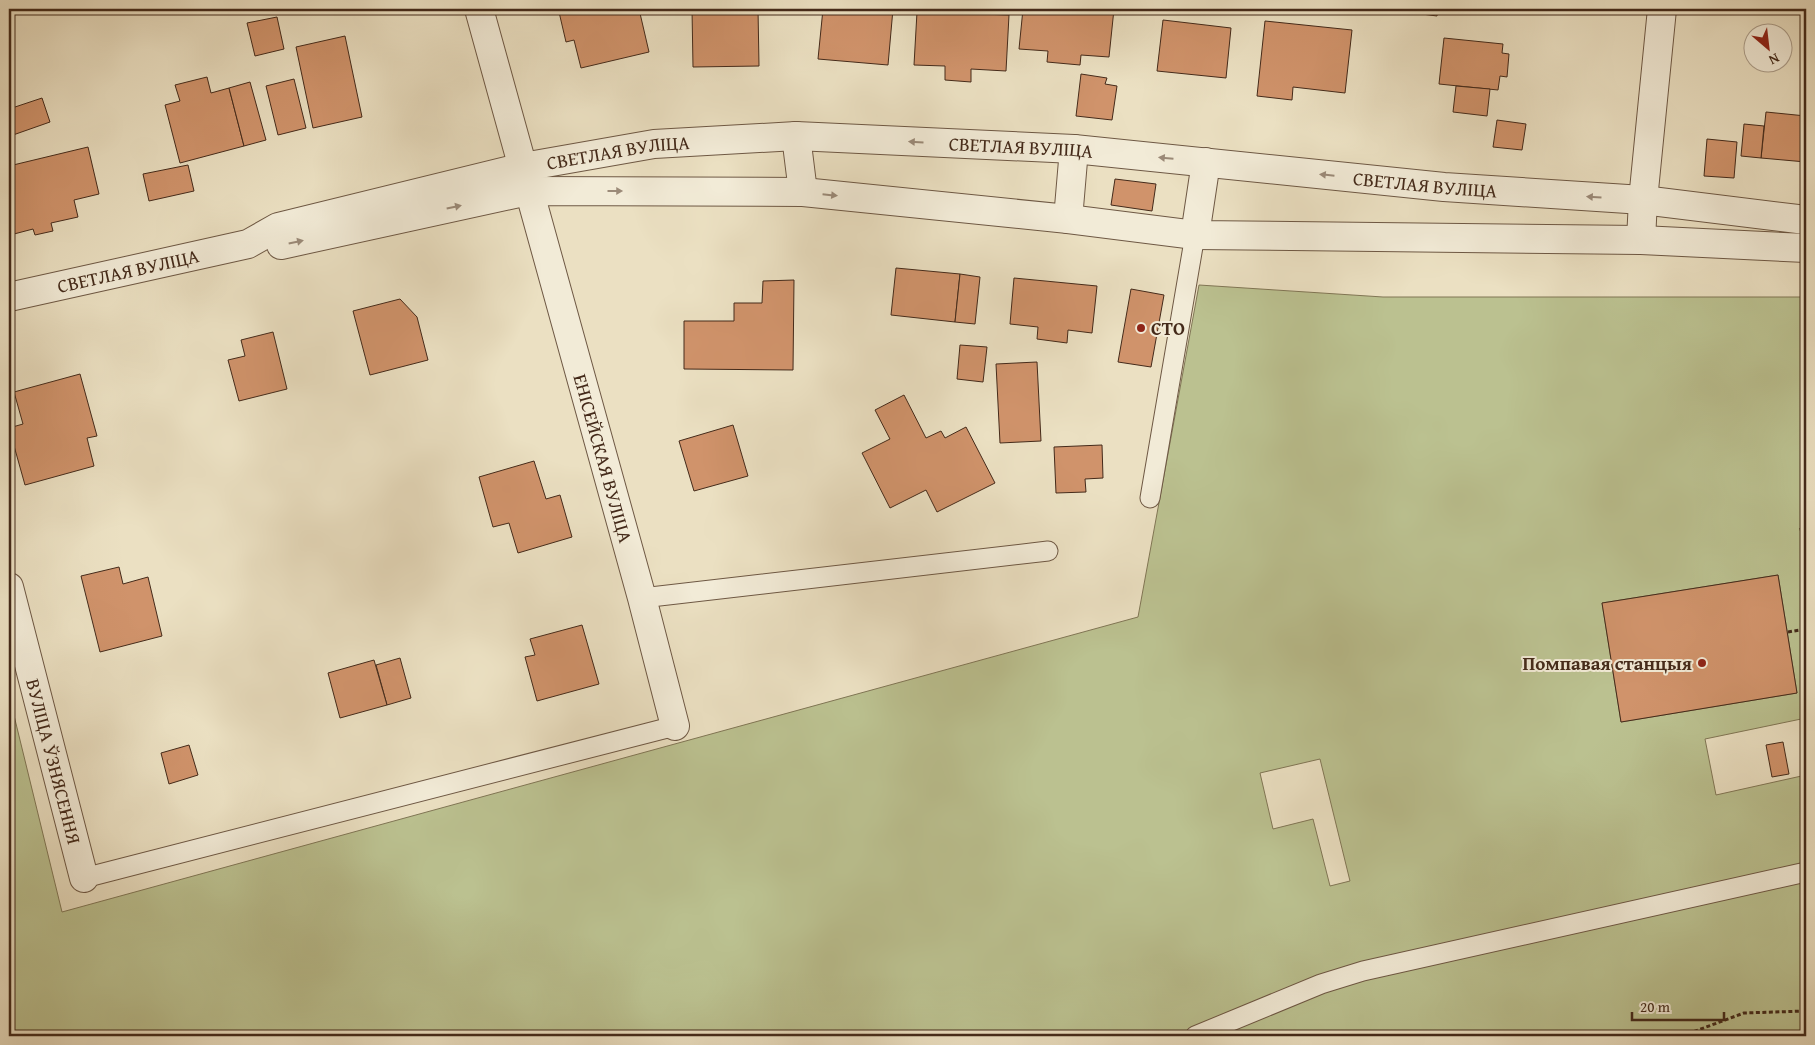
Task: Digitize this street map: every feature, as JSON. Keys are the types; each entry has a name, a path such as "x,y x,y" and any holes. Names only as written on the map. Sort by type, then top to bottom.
{"street":[{"name":"ЕНІСЕЙСКАЯ ВУЛІЦА","path":"479,9 642,598 675,726"},
{"path":"1641,240 1643,200 1662,9"},
{"name":"СВЕТЛАЯ ВУЛІЦА","path":"9,297 248,244 277,246 654,144 796,136 1074,149 1444,187 1643,200 1806,220"},
{"path":"796,136 803,192"},
{"path":"1068,219 1074,149"},
{"path":"1194,235 1206,162"},
{"name":"СВЕТЛАЯ ВУЛІЦА","path":"525,179 803,192 1068,219 1194,235 1641,240 1806,248"},
{"name":"ВУЛІЦА ЎЗНЯСЕННЯ","path":"9,587 84,878"}],"lane":[{"path":"1150,498 1194,235"},
{"path":"642,598 1048,551"},
{"path":"84,878 675,726"},
{"path":"1195,1036 1322,984 1364,971 1806,872"}],"path":[{"path":"1788,632 1806,628"},
{"path":"1682,1036 1744,1013 1806,1011"}],"green space":[{"path":"1199,285 1383,297 1806,297 1806,527 1800,528 1806,568 1806,718 1705,739 1716,795 1806,775 1806,1036 9,1036 9,695 62,912 1138,617","holes":["1778,575 1797,693 1621,722 1602,603","1320,759 1350,881 1330,886 1313,819 1273,829 1260,773"]}],"building":[{"path":"567,9 639,9 649,52 581,68 574,40 566,42 559,12"},
{"path":"692,9 758,9 759,66 693,67"},
{"path":"823,9 893,9 888,65 818,59"},
{"path":"946,9 980,9 980,14 1009,15 1006,71 971,69 971,82 945,80 945,66 914,65 917,12 946,13"},
{"path":"1023,9 1114,9 1109,57 1081,55 1080,65 1047,62 1048,51 1019,49"},
{"path":"1399,9 1438,9 1437,16 1399,11"},
{"path":"277,17 284,49 255,56 247,23"},
{"path":"1163,20 1231,28 1226,78 1157,71"},
{"path":"1265,21 1352,30 1345,93 1293,87 1292,100 1257,96"},
{"path":"345,36 362,117 313,128 296,47"},
{"path":"1444,38 1503,44 1502,53 1509,54 1507,77 1500,76 1498,90 1439,84"},
{"path":"1081,74 1107,78 1105,84 1117,86 1112,120 1076,116"},
{"path":"207,77 211,93 229,88 244,146 180,163 165,105 180,101 175,85"},
{"path":"294,79 306,128 278,135 266,86"},
{"path":"250,82 266,140 244,146 229,88"},
{"path":"1456,86 1490,89 1487,116 1453,112"},
{"path":"42,98 50,122 13,135 9,123 9,109"},
{"path":"1766,112 1806,116 1806,162 1761,158"},
{"path":"1497,120 1526,124 1522,150 1493,147"},
{"path":"1744,124 1764,126 1761,158 1741,156"},
{"path":"1707,139 1737,142 1734,178 1704,176"},
{"path":"88,147 99,194 74,200 78,217 51,223 53,231 35,235 33,229 14,234 12,223 9,223 9,166"},
{"path":"188,165 194,191 149,201 143,174"},
{"path":"1115,179 1156,184 1152,211 1111,205"},
{"path":"896,268 960,274 955,322 891,315"},
{"path":"960,274 980,277 975,324 955,322"},
{"path":"1014,278 1097,286 1092,333 1068,330 1067,343 1037,339 1038,327 1010,324"},
{"path":"794,280 793,370 684,369 684,321 734,321 734,303 762,303 763,281"},
{"name":"СТО","path":"1131,289 1164,295 1151,367 1118,362"},
{"path":"400,299 417,317 428,360 370,375 353,311"},
{"path":"273,332 287,389 239,401 228,360 245,356 241,340"},
{"path":"960,345 987,347 983,382 957,379"},
{"path":"1037,362 1041,441 1000,443 996,364"},
{"path":"80,374 97,436 87,438 94,466 25,485 9,428 23,424 14,392"},
{"path":"904,395 926,438 941,431 945,438 966,427 995,483 937,512 926,490 890,508 862,453 890,439 875,410"},
{"path":"733,425 748,476 694,491 679,441"},
{"path":"1102,445 1103,478 1085,479 1086,492 1056,493 1054,447"},
{"path":"534,461 546,499 560,495 572,537 518,553 509,523 493,527 479,477"},
{"path":"1806,527 1806,568 1800,528"},
{"path":"119,567 123,584 148,577 162,636 100,652 81,576"},
{"name":"Помпавая станцыя","path":"1778,575 1797,693 1621,722 1602,603"},
{"path":"582,625 599,684 537,701 525,657 535,655 530,639"},
{"path":"400,658 411,698 387,705 376,665"},
{"path":"374,660 387,705 340,718 328,673"},
{"path":"1783,742 1789,774 1772,777 1766,745"},
{"path":"189,745 198,775 169,784 161,753"}],"place":[{"name":"СТО","path":"1141,328"},
{"name":"Помпавая станцыя","path":"1702,663"}]}
